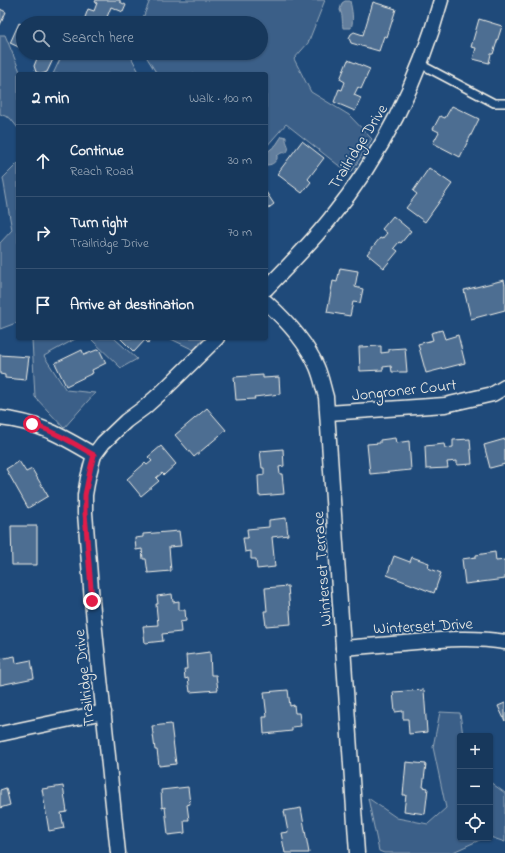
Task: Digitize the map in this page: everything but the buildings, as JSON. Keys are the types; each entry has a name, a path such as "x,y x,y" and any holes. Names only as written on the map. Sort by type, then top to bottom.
{"street":[{"name":"Trailridge Drive","path":"268,287 313,240 355,185 386,136 407,96 420,64 441,0"},
{"name":"Winterset Terrace","path":"268,304 281,316 298,336 310,354 317,368 326,396 357,853"},
{"name":"Trailridge Drive","path":"118,853 92,601 85,495 94,455 103,443 126,421 163,391 215,340"},
{"name":"Jongroner Court","path":"328,413 445,405 492,394 505,387"},
{"path":"0,418 32,424 51,431 94,455"},
{"name":"Winterset Drive","path":"343,648 464,639 488,639 505,642"},
{"path":"0,734 104,712"}],"lane":[{"path":"420,64 494,103 505,104"}],"shaded area":[{"path":"150,0 325,0 308,43 294,59 311,92 349,115 372,139 352,171 338,165 286,124 268,145 268,72 156,72 148,60 268,60 268,16 144,16"},
{"path":"345,1 350,1 353,18 351,28 343,28 340,10 342,3"},
{"path":"0,35 5,35 20,72 16,72 16,126 10,118 0,114"},
{"path":"60,60 133,60 139,72 54,72"},
{"path":"282,136 286,137 288,151 277,156 277,159 273,164 268,165 268,151 276,145"},
{"path":"16,165 16,323 0,329 0,243 12,230 3,178"},
{"path":"32,340 73,340 44,356 66,390 95,393 64,428 35,397"},
{"path":"92,340 116,340 137,359 121,368"},
{"path":"173,340 202,340 194,350"},
{"path":"440,712 460,713 463,733 457,733 457,841 477,841 451,853 384,853 379,851 368,798 397,818 428,824 446,808 433,747"},
{"path":"493,784 505,793 505,842 493,838"}],"route":[{"path":"32,424 51,431 94,455 85,495 92,601"}]}
